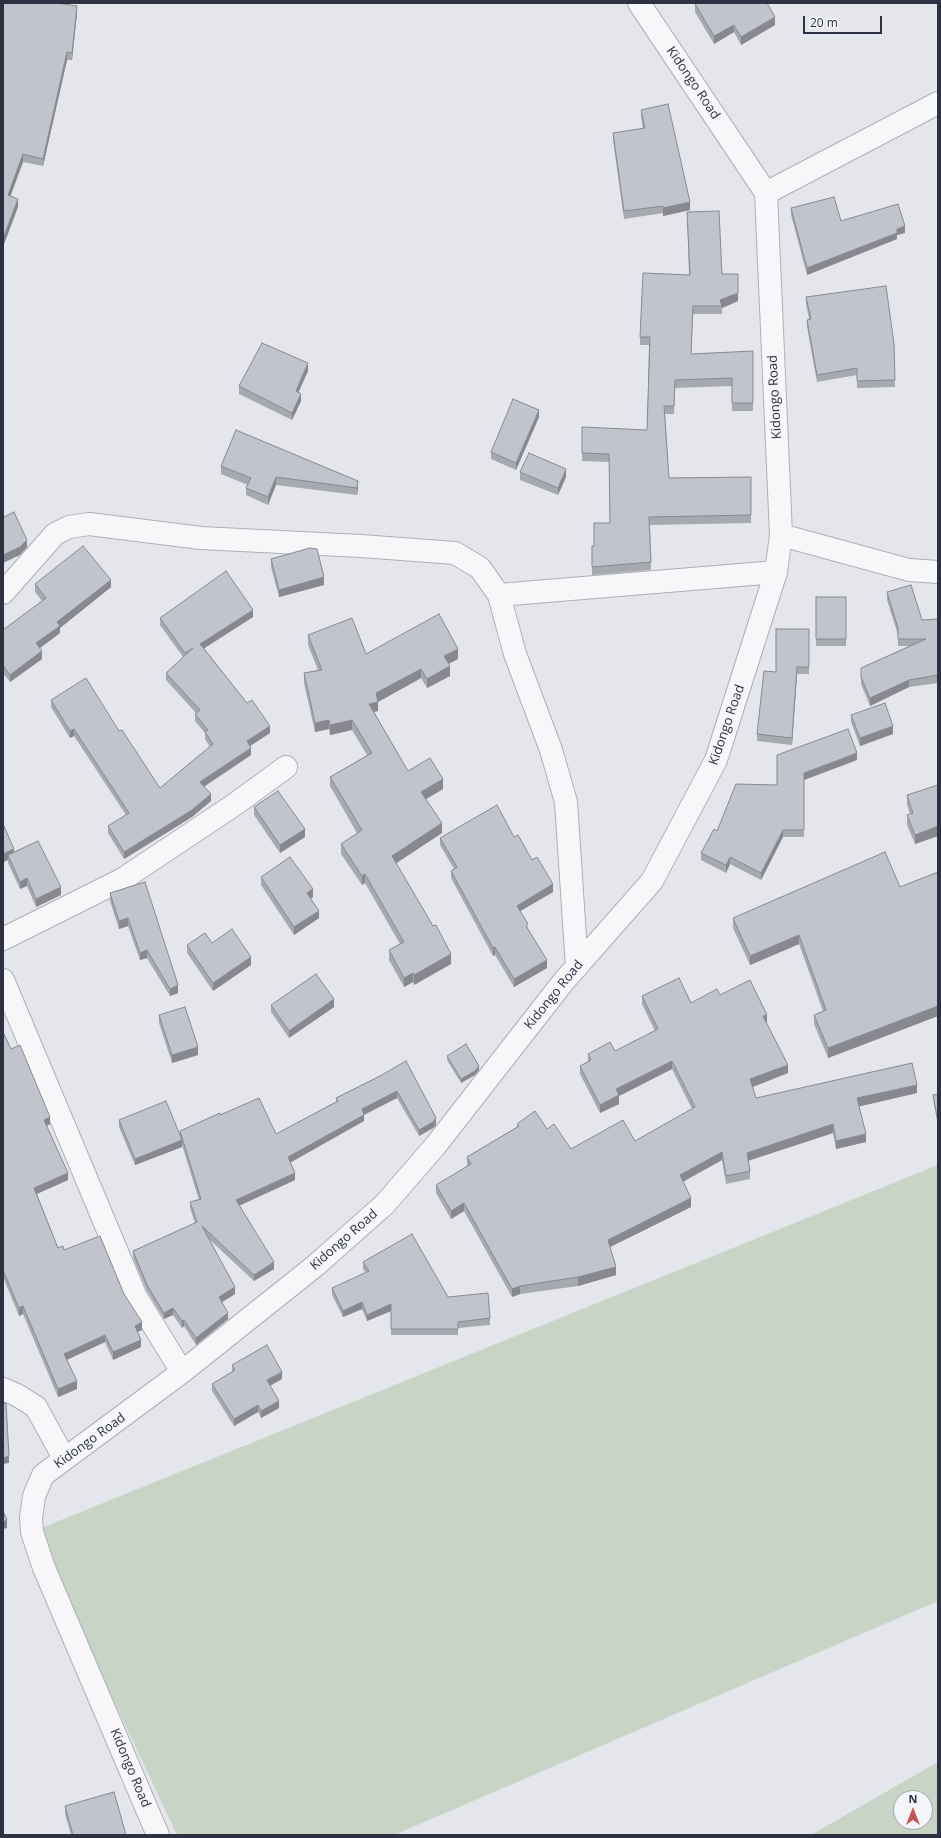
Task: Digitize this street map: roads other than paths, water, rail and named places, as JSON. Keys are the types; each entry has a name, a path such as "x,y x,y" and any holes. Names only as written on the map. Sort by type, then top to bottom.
{"street":[{"name":"Kidongo Road","path":"158,1835 44,1568 32,1532 31,1518 34,1496 44,1475 64,1458 146,1400 182,1372 315,1266 385,1204 436,1145 564,981 652,881 716,760 776,572 781,536 766,193 639,3"},
{"path":"766,193 938,103"},
{"path":"3,593 55,534 69,527 90,524 201,538 361,546 454,554 480,568 499,595 515,654 551,750 566,802 577,967"},
{"path":"781,536 909,570 938,572"},
{"path":"499,595 776,572"},
{"path":"3,939 123,879 234,805 286,767"},
{"path":"3,980 136,1297 182,1372"},
{"path":"3,1389 17,1395 36,1408 64,1458"}]}
